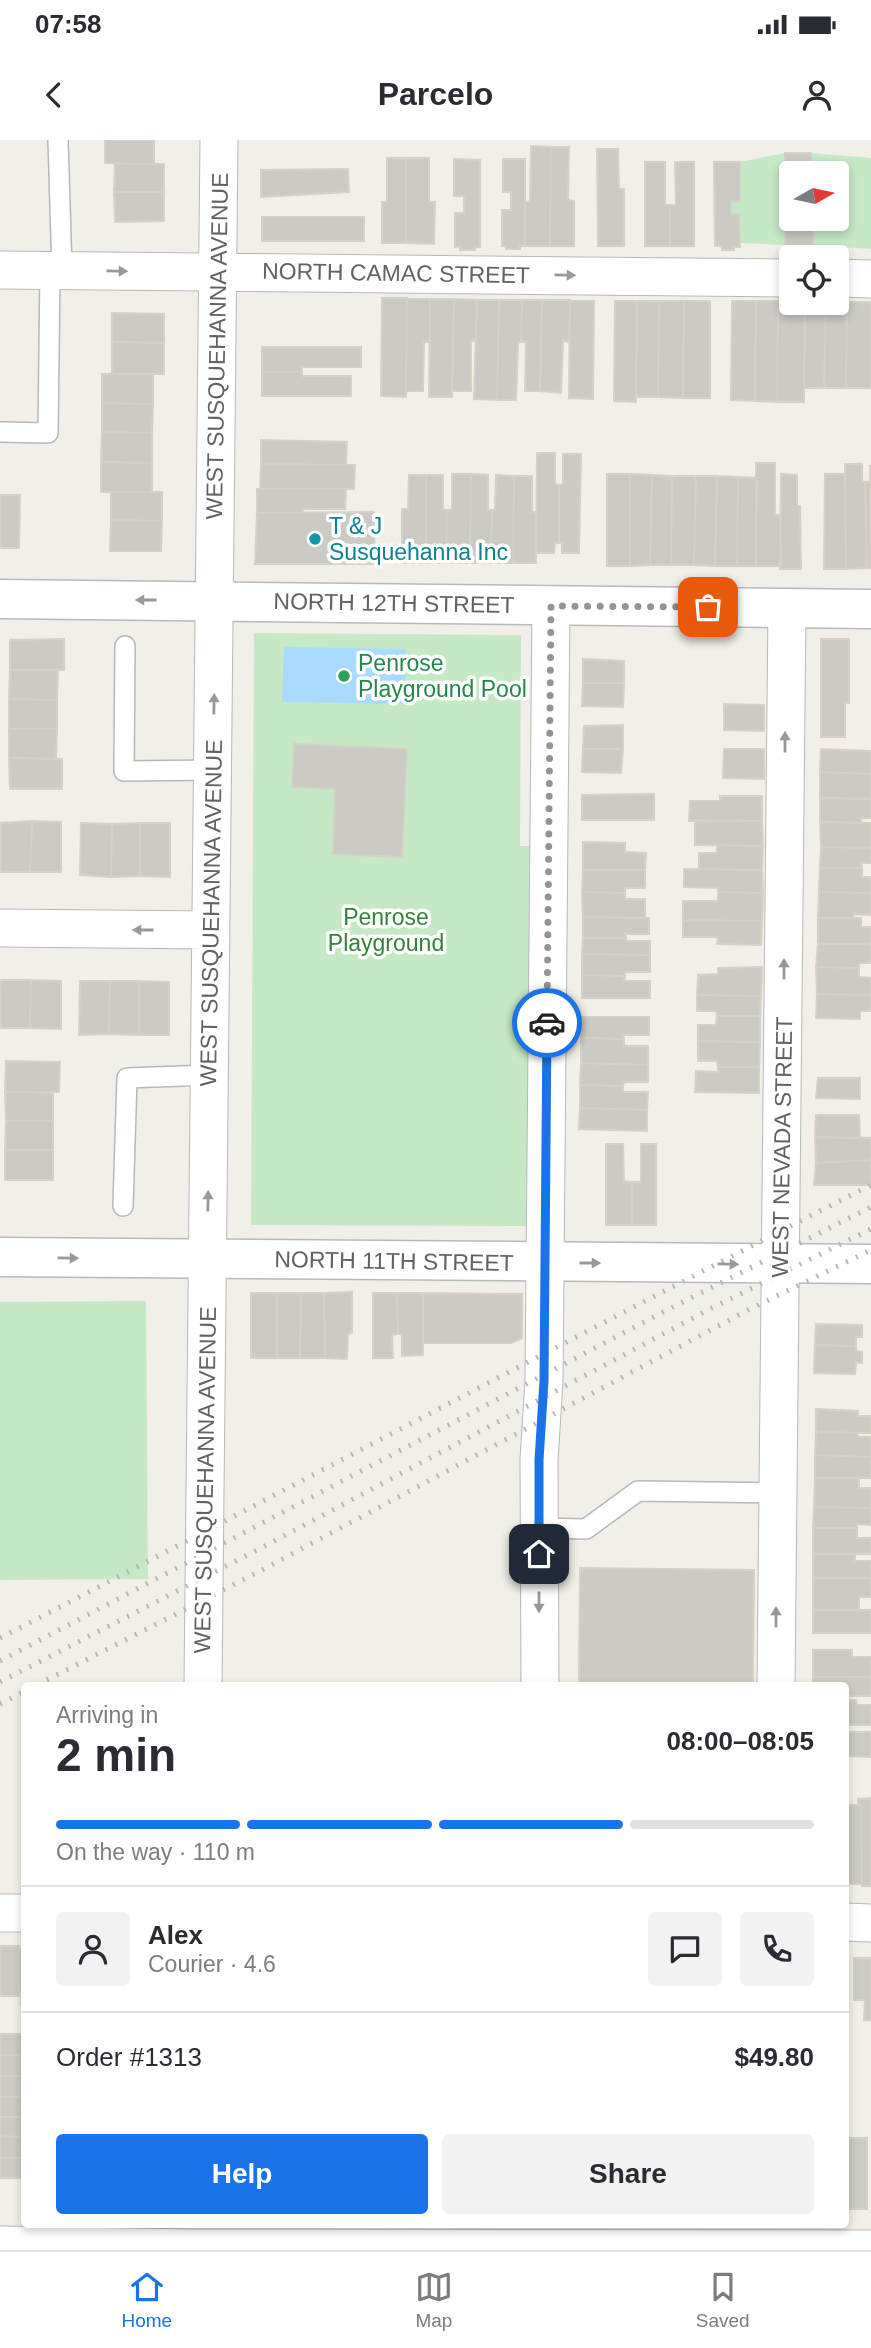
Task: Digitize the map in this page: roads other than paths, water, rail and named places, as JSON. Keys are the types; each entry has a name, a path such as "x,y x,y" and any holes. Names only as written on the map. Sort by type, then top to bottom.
{"main road":[{"name":"NORTH 12TH STREET","path":"0,599 871,609"},
{"name":"NORTH 11TH STREET","path":"0,1257 871,1264"}],"street":[{"name":"WEST SUSQUEHANNA AVENUE","path":"203,1682 219,140"},
{"name":"NORTH CAMAC STREET","path":"0,270 779,278"},
{"path":"849,278 871,279"},
{"path":"540,1682 539,1528 551,606"},
{"name":"WEST NEVADA STREET","path":"776,1682 777,1367 782,1265 787,608"},
{"path":"0,929 211,930"},
{"path":"0,1913 21,1913"},
{"path":"849,1922 871,1923"},
{"path":"0,2245 196,2241 871,2249"}],"lane":[{"path":"0,432 48,433 56,270 58,140"},
{"path":"125,646 124,771 213,770"},
{"path":"123,1206 127,1078 210,1075"},
{"path":"539,1528 586,1529 638,1491 776,1493"}],"water":[{"name":"Penrose Playground Pool","path":"284,647 406,649 405,704 282,702"}],"railway":[{"path":"0,1638 871,1185"},
{"path":"0,1661 669,1309 871,1207"},
{"path":"0,1682 261,1548 708,1310 871,1229"},
{"path":"43,1682 260,1571 748,1310 871,1250"},
{"path":"0,1704 21,1694"}],"place":[{"name":"T & J Susquehanna Inc","path":"315,539"},
{"name":"Penrose Playground Pool","path":"344,676"}],"park label":[{"name":"Penrose Playground","path":"386,930"}]}
